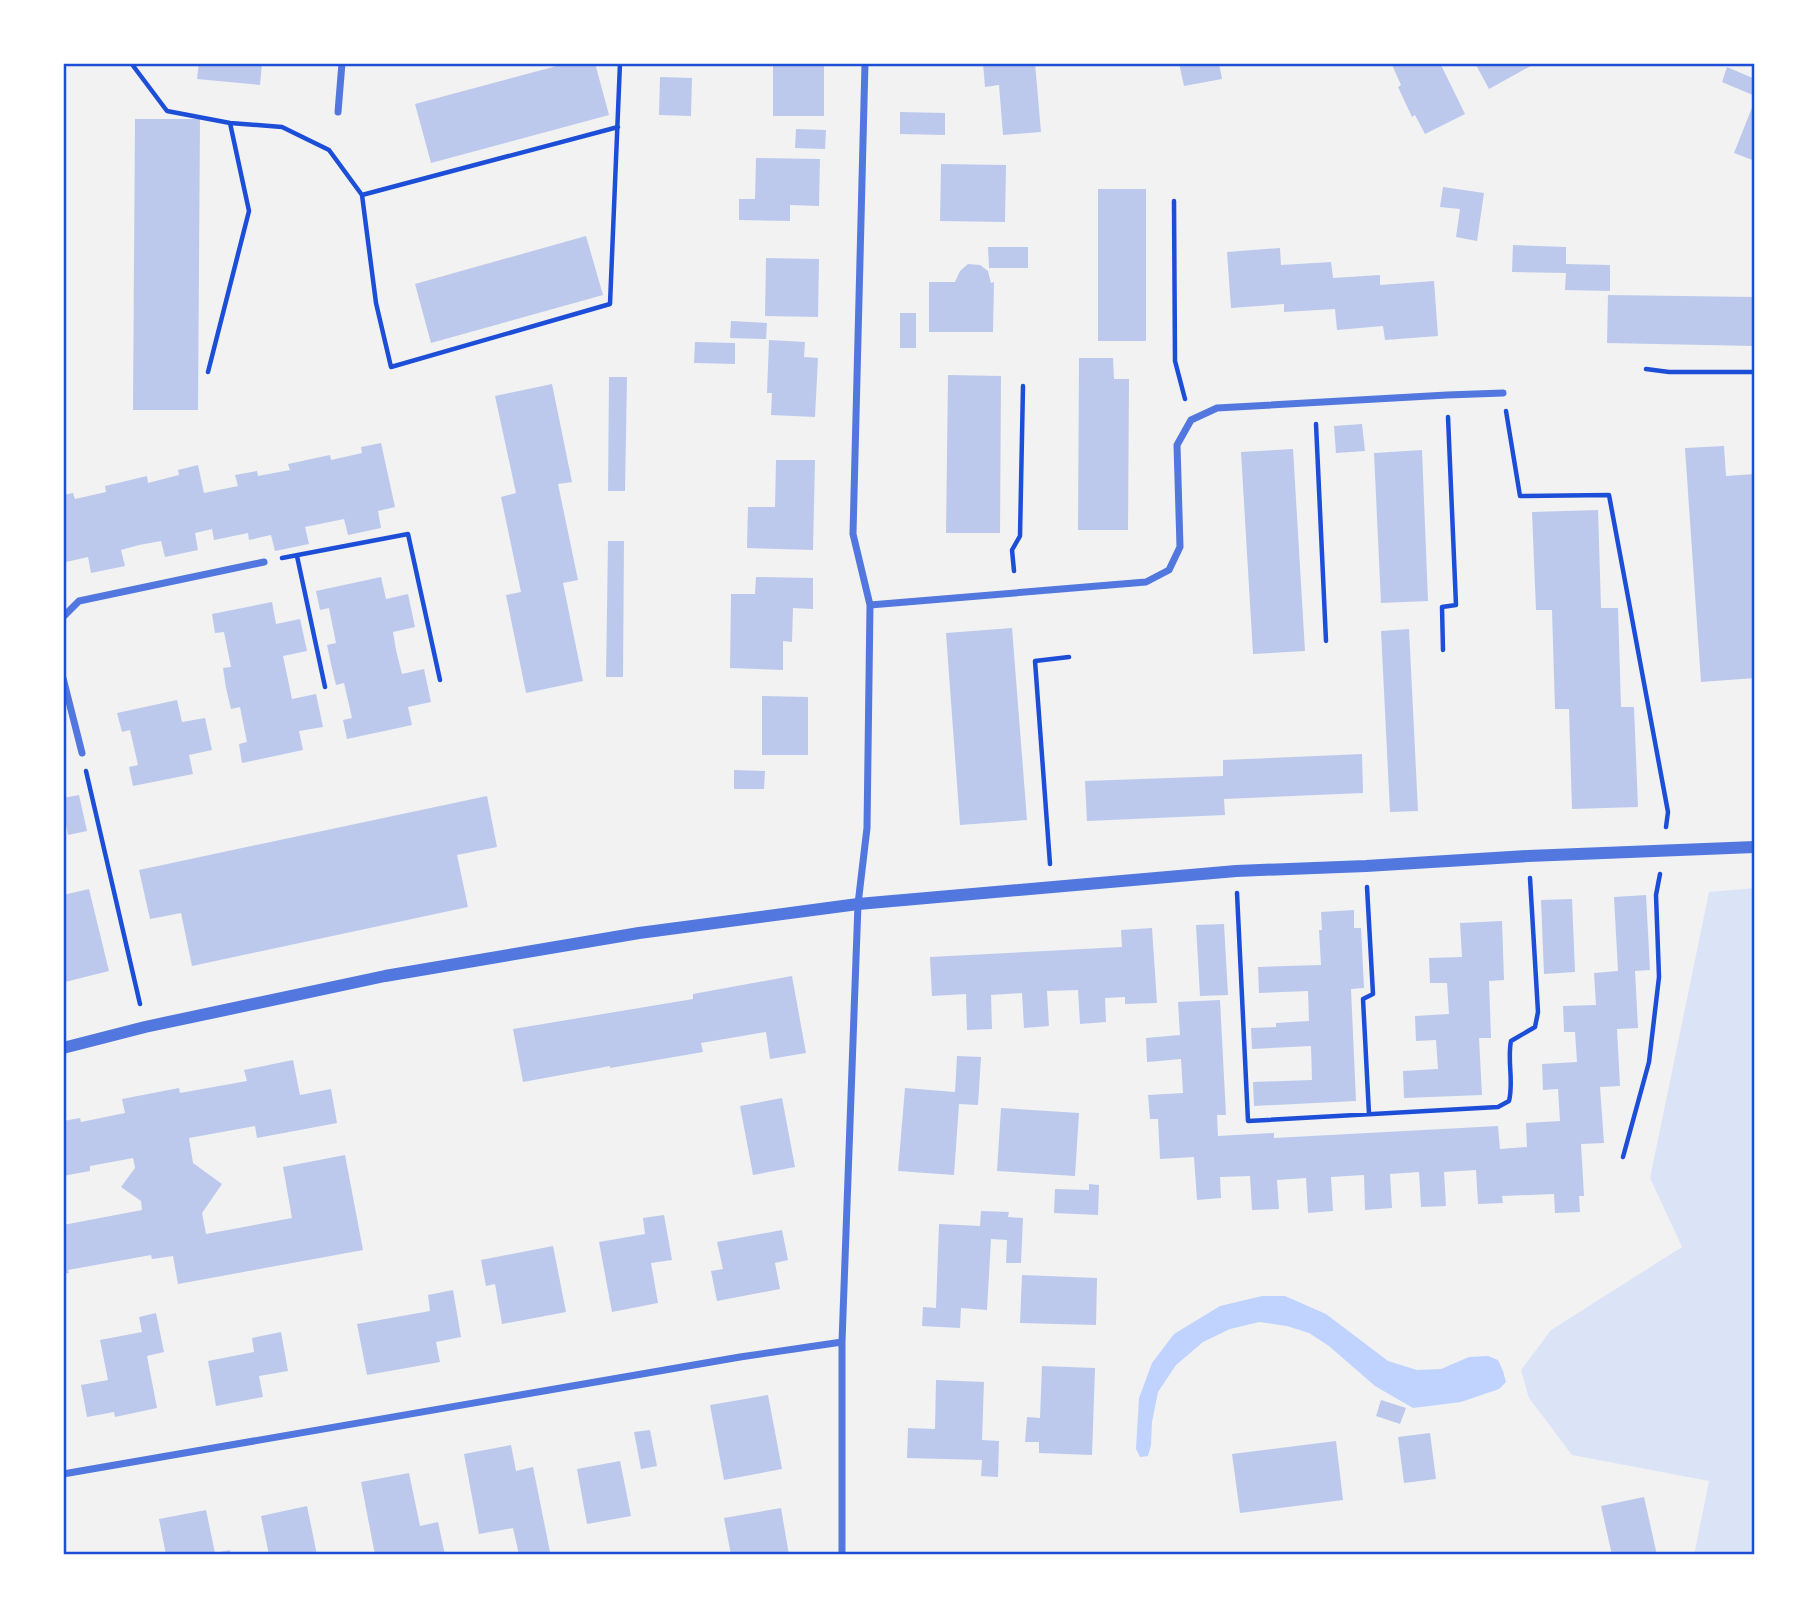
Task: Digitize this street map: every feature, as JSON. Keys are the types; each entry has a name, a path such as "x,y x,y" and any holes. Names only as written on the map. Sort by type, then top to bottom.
{"street":[{"path":"338,112 342,63"},
{"path":"842,1555 842,1342 858,904 867,828 870,605 853,534 865,63"},
{"path":"870,605 1146,582 1170,570 1180,547 1177,445 1191,420 1217,408 1503,393"},
{"path":"63,617 79,601 264,562"},
{"path":"63,678 82,753"},
{"path":"63,1048 145,1027 398,974 639,933 858,904 1236,871 1755,847"},
{"path":"63,1474 740,1357 842,1342"}],"path":[{"path":"131,63 167,111 230,123 282,127 329,150 362,195 376,303 391,366 610,304 620,63"},
{"path":"208,372 249,211 230,123"},
{"path":"362,195 618,127"},
{"path":"1174,201 1175,361 1191,420"},
{"path":"1646,369 1669,372 1755,372"},
{"path":"1016,593 1012,550 1020,536 1023,386"},
{"path":"1503,393 1520,496 1609,495 1668,813 1656,895 1659,977 1649,1062 1623,1157"},
{"path":"1443,650 1441,607 1457,606 1447,395"},
{"path":"1314,402 1326,641"},
{"path":"264,562 408,534 440,680"},
{"path":"297,556 325,687"},
{"path":"1052,888 1035,662 1069,657"},
{"path":"82,753 145,1027"},
{"path":"1236,871 1248,1121 1498,1107 1509,1101 1512,1090 1509,1051 1511,1041 1535,1027 1538,1013 1528,856"},
{"path":"1366,866 1373,994 1363,999 1368,1114"}],"shaded area":[{"path":"1755,888 1755,1555 1694,1555 1709,1481 1572,1455 1529,1398 1521,1370 1551,1330 1682,1247 1650,1178 1709,892"}],"water":[{"path":"1262,1296 1285,1296 1326,1314 1388,1361 1417,1370 1441,1369 1469,1357 1488,1356 1498,1360 1506,1382 1499,1389 1461,1402 1413,1408 1375,1386 1329,1346 1309,1333 1287,1326 1259,1322 1230,1329 1203,1342 1176,1365 1158,1392 1148,1456 1140,1457 1136,1449 1139,1398 1152,1363 1174,1334 1220,1306"}],"building":[{"path":"199,63 262,63 260,85 197,79"},
{"path":"568,63 595,63 609,115 431,163 415,104"},
{"path":"773,63 824,63 824,116 773,116"},
{"path":"983,63 1035,63 1041,132 1003,135 999,85 985,87"},
{"path":"1179,63 1219,63 1222,79 1184,86"},
{"path":"1440,63 1465,114 1425,134 1415,115 1412,117 1398,87 1401,85 1392,65"},
{"path":"1475,63 1536,63 1489,89"},
{"path":"1727,67 1755,79 1755,96 1722,82"},
{"path":"660,77 692,78 691,116 659,115"},
{"path":"1755,100 1755,161 1734,153"},
{"path":"900,112 945,113 945,135 900,134"},
{"path":"135,119 200,119 198,410 133,410"},
{"path":"796,129 826,130 825,149 795,148"},
{"path":"756,158 820,159 819,206 790,205 790,221 739,220 739,199 755,199"},
{"path":"941,164 1006,165 1005,222 940,221"},
{"path":"1443,187 1484,193 1477,241 1456,237 1460,209 1440,207"},
{"path":"1098,189 1146,189 1146,341 1098,341"},
{"path":"586,236 603,295 431,343 415,284"},
{"path":"1513,245 1566,247 1566,264 1610,265 1610,291 1565,290 1566,273 1512,272"},
{"path":"988,247 1028,247 1028,268 989,268"},
{"path":"1280,248 1281,265 1331,262 1333,278 1380,275 1380,285 1434,281 1438,336 1385,340 1383,326 1337,330 1335,309 1284,312 1284,304 1231,308 1227,252"},
{"path":"766,258 819,259 818,317 765,316"},
{"path":"968,264 980,265 988,271 991,283 994,282 993,332 929,332 929,282 955,282 960,271"},
{"path":"1608,295 1755,297 1755,346 1607,343"},
{"path":"900,313 916,313 916,348 900,348"},
{"path":"731,321 767,323 766,339 730,338"},
{"path":"769,340 805,342 804,357 818,358 815,417 771,415 772,393 767,393"},
{"path":"695,342 735,343 735,364 694,363"},
{"path":"1079,358 1113,358 1114,379 1129,379 1128,530 1078,530"},
{"path":"948,375 1001,376 1000,533 946,533"},
{"path":"609,377 627,377 625,491 608,491"},
{"path":"552,384 572,482 558,484 578,580 563,583 583,681 526,693 506,595 521,592 501,497 516,493 495,396"},
{"path":"1362,424 1365,451 1336,453 1334,426"},
{"path":"381,443 395,507 378,511 381,528 348,535 344,519 305,527 309,544 275,551 271,535 249,540 248,533 214,540 212,529 195,533 198,550 165,557 161,541 139,545 121,550 125,566 91,573 88,557 66,562 63,548 63,495 73,493 75,499 106,492 105,486 147,476 148,483 179,475 178,470 198,465 204,493 238,486 235,475 257,471 258,476 290,470 288,464 330,455 331,460 362,453 361,447"},
{"path":"1724,446 1726,476 1755,474 1755,678 1701,682 1685,448"},
{"path":"1293,449 1305,651 1253,654 1241,452"},
{"path":"1422,450 1428,601 1381,603 1374,453"},
{"path":"776,460 815,460 813,550 747,548 748,507 775,507"},
{"path":"1598,510 1601,608 1618,608 1621,707 1634,707 1638,807 1572,809 1569,709 1555,709 1552,610 1536,610 1532,512"},
{"path":"608,541 624,541 623,677 606,677"},
{"path":"381,577 386,599 408,594 415,627 393,632 396,650 402,674 424,669 431,702 408,707 412,725 347,739 343,720 352,718 344,683 336,685 327,645 336,643 329,608 320,610 316,591"},
{"path":"756,577 813,578 813,609 793,608 792,642 783,641 783,670 730,668 731,594 755,594"},
{"path":"272,602 276,624 300,619 307,651 283,656 292,699 316,694 323,727 299,731 303,750 242,763 239,744 247,742 240,707 231,709 223,668 231,667 224,632 215,633 212,614"},
{"path":"1012,628 1027,820 960,825 946,633"},
{"path":"1409,629 1418,811 1390,812 1381,631"},
{"path":"762,696 808,697 808,755 762,755"},
{"path":"177,700 182,722 205,718 212,750 189,755 193,774 133,786 129,767 138,765 130,730 122,732 117,713"},
{"path":"1362,754 1363,793 1224,799 1225,815 1087,821 1085,781 1223,776 1223,760"},
{"path":"734,770 765,771 764,789 734,789"},
{"path":"79,795 87,831 68,835 63,798"},
{"path":"487,796 497,847 457,855 468,907 192,966 181,913 150,919 139,870"},
{"path":"89,889 109,971 65,982 63,895"},
{"path":"1646,895 1650,970 1635,971 1638,1028 1617,1029 1620,1086 1600,1087 1604,1143 1581,1144 1584,1196 1579,1196 1580,1212 1555,1213 1554,1194 1502,1196 1503,1203 1478,1204 1476,1170 1444,1172 1446,1206 1421,1207 1419,1172 1390,1174 1392,1208 1365,1210 1364,1175 1331,1177 1333,1211 1308,1213 1306,1178 1277,1180 1279,1209 1252,1210 1250,1176 1220,1177 1221,1198 1197,1200 1194,1157 1160,1159 1158,1119 1150,1119 1148,1095 1183,1093 1181,1059 1147,1062 1146,1038 1180,1035 1178,1002 1220,1000 1226,1115 1217,1115 1218,1136 1274,1133 1274,1138 1498,1126 1500,1149 1527,1147 1526,1123 1560,1121 1558,1089 1543,1090 1542,1064 1577,1062 1575,1032 1564,1032 1563,1006 1596,1005 1594,973 1618,971 1614,897"},
{"path":"1572,899 1575,972 1544,974 1541,900"},
{"path":"1354,910 1354,928 1361,928 1364,988 1351,989 1356,1101 1254,1106 1253,1082 1312,1080 1311,1046 1252,1049 1251,1028 1309,1021 1308,991 1259,993 1258,967 1321,965 1321,912"},
{"path":"1502,921 1504,980 1489,981 1491,1038 1479,1038 1482,1095 1404,1098 1403,1071 1438,1069 1436,1040 1416,1041 1415,1016 1449,1014 1447,983 1430,983 1429,958 1462,957 1460,923"},
{"path":"1224,924 1228,995 1200,996 1196,925"},
{"path":"1152,928 1157,1003 1125,1004 1125,997 1105,998 1106,1022 1080,1024 1078,990 1047,991 1049,1026 1024,1028 1022,993 991,995 992,1029 967,1030 966,994 932,996 930,957 1122,947 1121,930"},
{"path":"792,976 806,1053 770,1059 766,1032 701,1043 703,1052 523,1082 513,1029 693,999 693,994"},
{"path":"957,1056 981,1057 978,1105 959,1104 954,1175 898,1171 905,1088 955,1092"},
{"path":"293,1060 300,1095 331,1089 337,1123 257,1138 255,1126 189,1138 193,1163 222,1184 202,1213 206,1234 292,1218 283,1167 345,1155 363,1250 178,1284 173,1256 152,1259 151,1255 68,1270 69,1273 63,1274 63,1225 142,1210 141,1201 121,1187 135,1168 133,1158 90,1166 90,1171 63,1176 63,1121 80,1118 81,1122 125,1113 122,1099 179,1088 180,1093 247,1081 244,1070"},
{"path":"782,1098 795,1167 753,1175 740,1106"},
{"path":"1001,1108 1079,1113 1075,1176 997,1171"},
{"path":"1089,1184 1099,1185 1098,1215 1054,1213 1055,1189 1089,1190"},
{"path":"981,1211 1009,1212 1008,1217 1023,1218 1021,1263 1006,1263 1007,1240 991,1239 987,1310 961,1308 960,1328 922,1326 923,1307 936,1308 939,1224 980,1226"},
{"path":"664,1215 672,1260 651,1263 658,1303 612,1312 599,1242 645,1234 643,1218"},
{"path":"782,1230 788,1260 775,1263 780,1289 717,1301 711,1271 723,1269 717,1242"},
{"path":"553,1246 566,1312 502,1324 495,1284 486,1286 481,1260"},
{"path":"1022,1275 1097,1278 1096,1325 1020,1323"},
{"path":"453,1290 461,1337 436,1342 440,1362 367,1375 357,1324 430,1311 428,1295"},
{"path":"156,1313 164,1352 147,1356 157,1408 115,1417 114,1412 87,1417 81,1385 108,1380 100,1340 142,1332 139,1317"},
{"path":"281,1332 288,1371 259,1376 263,1397 216,1406 208,1361 254,1352 252,1338"},
{"path":"1042,1366 1095,1368 1092,1455 1039,1453 1039,1442 1025,1442 1027,1417 1040,1418"},
{"path":"936,1380 984,1382 982,1440 999,1441 998,1477 981,1476 982,1460 907,1458 908,1428 935,1429"},
{"path":"768,1395 782,1469 724,1480 710,1405"},
{"path":"1381,1400 1406,1408 1400,1424 1376,1416"},
{"path":"650,1430 657,1466 641,1469 634,1432"},
{"path":"1430,1433 1436,1479 1404,1483 1398,1437"},
{"path":"1336,1441 1343,1500 1240,1513 1232,1454"},
{"path":"511,1445 516,1471 533,1467 550,1552 519,1555 513,1528 479,1534 464,1454"},
{"path":"620,1461 631,1516 587,1524 577,1469"},
{"path":"409,1473 420,1526 438,1522 445,1555 375,1555 361,1482"},
{"path":"1644,1497 1657,1555 1612,1555 1601,1506"},
{"path":"307,1506 317,1555 269,1555 261,1516"},
{"path":"781,1508 789,1555 731,1555 724,1518"},
{"path":"206,1510 215,1553 230,1550 231,1555 166,1555 159,1519"}]}
